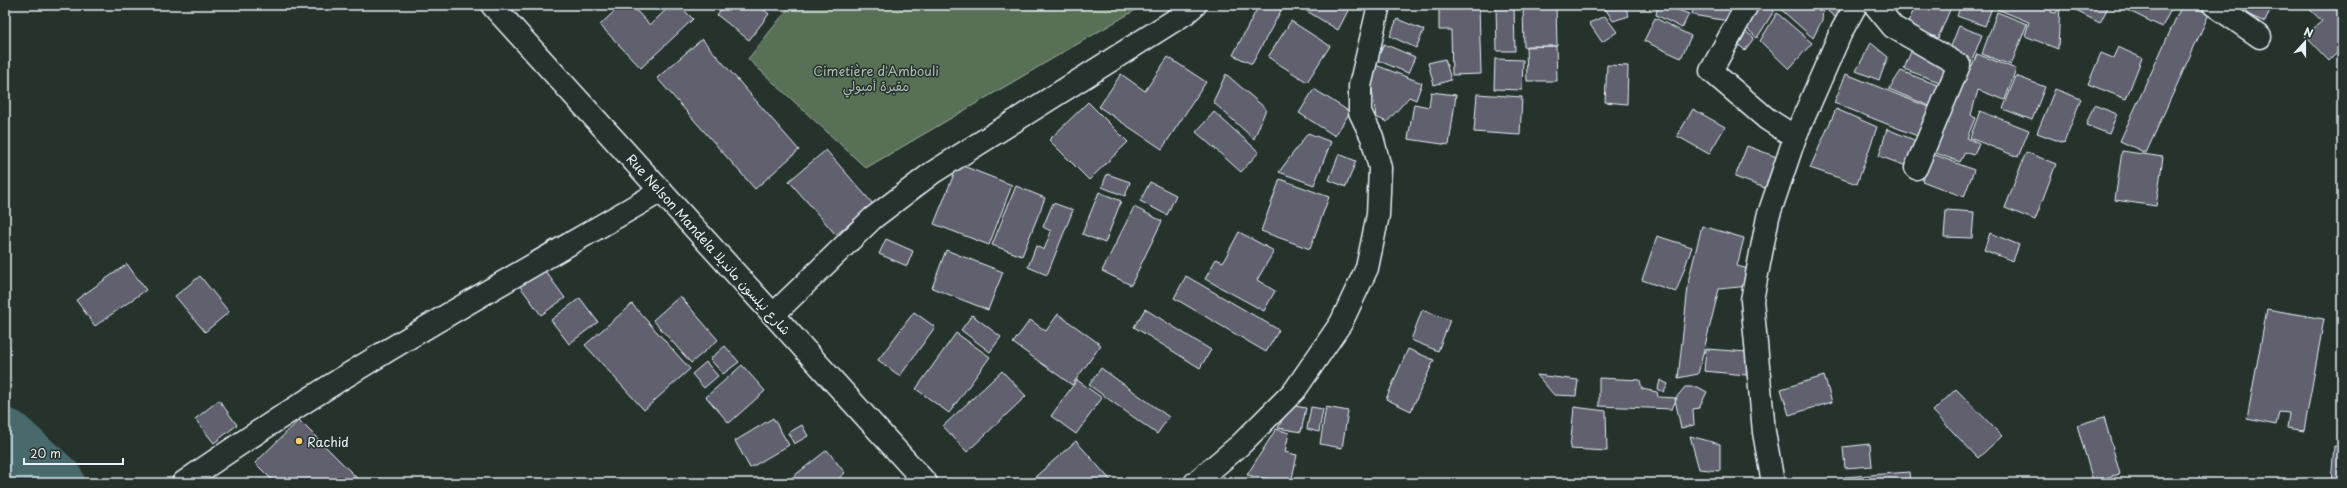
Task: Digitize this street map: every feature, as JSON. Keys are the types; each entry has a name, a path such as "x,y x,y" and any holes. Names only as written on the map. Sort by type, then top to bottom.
{"street":[{"name":"Rue Nelson Mandela شارع نيلسون مانديلا","path":"492,5 926,483"},
{"path":"774,314 873,218 932,173 1036,110 1186,13 1195,5"},
{"path":"1195,483 1240,444 1295,390 1341,323 1367,268 1378,215 1380,168 1372,137 1360,112 1360,86 1379,5"},
{"path":"1747,5 1711,71 1767,119 1795,137"},
{"path":"1773,483 1764,432 1752,300 1768,217 1795,137 1841,32 1856,5"},
{"path":"1875,5 1893,27 1959,65 1916,168"},
{"path":"2214,5 2260,37"},
{"path":"183,483 244,440 338,380 661,191"}],"green space":[{"name":"Cimetière d'Ambouli مقبرة أمبولي","path":"791,5 1144,5 866,168 748,59"}],"building":[{"path":"621,5 631,5 650,25 671,5 679,5 693,19 641,68 600,25"},
{"path":"724,5 758,5 769,14 749,40 717,15"},
{"path":"1259,5 1284,5 1252,64 1233,55"},
{"path":"1297,5 1351,5 1338,30"},
{"path":"1514,5 1515,51 1497,51 1496,6"},
{"path":"1556,5 1557,46 1524,47 1523,6"},
{"path":"1603,5 1624,5 1629,16 1613,21"},
{"path":"1658,5 1664,5 1689,14 1682,28 1656,15"},
{"path":"1694,5 1737,5 1735,22 1692,15"},
{"path":"1750,5 1770,5 1775,9 1757,38 1741,23"},
{"path":"1776,5 1818,5 1823,9 1822,20 1813,38"},
{"path":"1821,5 1850,5 1838,20"},
{"path":"1916,5 1952,5 1938,38 1907,25"},
{"path":"1961,5 1993,5 1985,26 1957,16"},
{"path":"1998,5 2052,5 2051,12 2056,13 2060,5 2058,49 2025,36 2029,22 1997,9"},
{"path":"2081,5 2109,5 2100,23 2078,12"},
{"path":"2127,5 2173,5 2162,27 2125,9"},
{"path":"2182,5 2189,5 2209,14 2146,153 2120,141"},
{"path":"2242,5 2272,5 2265,22 2239,11"},
{"path":"2305,5 2342,5 2342,48 2329,61 2305,36 2322,21"},
{"path":"1479,7 1481,74 1452,75 1451,30 1439,30 1439,8"},
{"path":"1997,12 2027,24 2011,65 1982,54"},
{"path":"1777,13 1812,43 1789,69 1760,41"},
{"path":"1605,16 1617,32 1602,42 1589,23"},
{"path":"1655,18 1691,36 1681,58 1644,41"},
{"path":"1397,19 1424,30 1416,48 1390,36"},
{"path":"1291,21 1330,46 1307,82 1268,57"},
{"path":"1959,26 1982,35 1971,63 1948,54"},
{"path":"1740,27 1754,38 1745,50 1732,40"},
{"path":"702,39 799,150 755,189 657,78"},
{"path":"1871,43 1888,57 1879,80 1856,71"},
{"path":"1384,44 1415,57 1408,73 1377,60"},
{"path":"1526,46 1556,46 1557,81 1527,81"},
{"path":"2118,47 2142,58 2126,99 2088,84 2101,53 2113,58"},
{"path":"1912,49 1950,63 1942,83 1904,69"},
{"path":"1977,54 2016,69 2005,100 1978,90 1971,115 1975,118 1967,138 1979,144 1974,155 1965,152 1960,162 1928,150 1963,62 1972,66"},
{"path":"1168,57 1206,82 1162,149 1099,107 1121,74 1145,91"},
{"path":"1445,59 1451,80 1434,85 1428,63"},
{"path":"1495,59 1523,60 1522,90 1494,89"},
{"path":"1373,64 1422,83 1416,100 1409,97 1387,122 1376,117 1371,83"},
{"path":"1607,65 1628,66 1627,104 1605,102"},
{"path":"1901,71 1945,88 1934,108 1889,89"},
{"path":"1226,74 1266,109 1254,139 1213,102"},
{"path":"1846,74 1931,108 1920,137 1834,103"},
{"path":"2016,76 2045,87 2032,120 2003,109"},
{"path":"1314,89 1350,112 1335,136 1299,113"},
{"path":"2055,89 2081,99 2064,143 2037,133"},
{"path":"1431,92 1456,95 1449,145 1408,139 1414,104 1429,107"},
{"path":"1477,94 1522,97 1520,135 1474,132"},
{"path":"1088,102 1128,142 1089,180 1049,140"},
{"path":"2094,105 2117,114 2109,134 2086,125"},
{"path":"1693,109 1725,127 1709,154 1677,136"},
{"path":"1836,109 1877,127 1857,184 1810,168"},
{"path":"1980,111 2029,130 2018,157 1970,138"},
{"path":"1214,112 1259,152 1241,172 1196,132"},
{"path":"1887,129 1919,142 1909,167 1879,156"},
{"path":"1308,133 1331,142 1314,185 1279,172"},
{"path":"1747,146 1777,157 1765,188 1735,177"},
{"path":"826,150 873,204 836,235 789,181"},
{"path":"2122,151 2163,157 2156,206 2115,200"},
{"path":"2026,152 2056,164 2035,220 2005,208"},
{"path":"1339,154 1356,161 1346,187 1329,180"},
{"path":"1933,154 1974,170 1964,197 1922,181"},
{"path":"958,164 1012,185 989,245 934,224"},
{"path":"1107,174 1130,182 1125,196 1102,187"},
{"path":"1280,179 1329,197 1310,249 1261,231"},
{"path":"1150,182 1176,195 1167,215 1140,201"},
{"path":"1016,186 1045,198 1022,256 992,245"},
{"path":"1099,192 1121,201 1105,243 1082,234"},
{"path":"1053,203 1073,210 1047,275 1028,267 1036,246 1044,250 1051,231 1043,227"},
{"path":"1134,207 1162,221 1131,285 1102,271"},
{"path":"1946,210 1974,212 1972,238 1944,237"},
{"path":"1702,226 1744,238 1737,266 1752,270 1749,286 1719,289 1698,374 1678,378 1689,278"},
{"path":"1239,232 1274,251 1257,280 1275,291 1264,311 1205,279 1216,259 1223,262"},
{"path":"1990,233 2019,245 2013,261 1984,250"},
{"path":"1657,236 1692,247 1676,292 1642,280"},
{"path":"886,239 913,251 907,266 879,254"},
{"path":"946,250 1003,272 988,310 932,288"},
{"path":"127,264 146,290 95,326 76,300"},
{"path":"543,268 565,298 541,315 519,285"},
{"path":"200,276 229,312 205,332 175,296"},
{"path":"1186,276 1279,330 1266,352 1174,298"},
{"path":"680,296 718,340 691,363 653,320"},
{"path":"580,298 598,322 569,344 551,320"},
{"path":"632,304 690,369 644,410 585,345"},
{"path":"1145,309 1211,350 1200,368 1134,327"},
{"path":"2267,309 2324,319 2304,431 2287,428 2289,413 2279,412 2276,425 2247,419"},
{"path":"1422,310 1450,320 1438,351 1411,340"},
{"path":"914,312 935,327 900,376 878,360"},
{"path":"1058,314 1101,345 1072,385 1013,343 1030,320 1046,331"},
{"path":"972,315 1001,337 990,352 961,330"},
{"path":"956,333 990,357 949,413 916,389"},
{"path":"725,346 739,362 723,374 710,359"},
{"path":"1408,349 1434,360 1411,411 1386,399"},
{"path":"1706,349 1748,352 1746,375 1704,371"},
{"path":"706,362 718,376 704,388 692,374"},
{"path":"742,365 765,391 729,423 706,397"},
{"path":"1101,368 1169,417 1157,434 1089,385"},
{"path":"1002,371 1026,396 967,452 943,426"},
{"path":"1537,375 1578,380 1576,396 1554,395"},
{"path":"1824,376 1832,402 1789,415 1781,389"},
{"path":"1599,378 1640,380 1642,389 1657,392 1658,397 1677,398 1672,409 1599,406"},
{"path":"1077,380 1102,398 1076,434 1051,416"},
{"path":"1660,380 1668,384 1664,392 1658,389"},
{"path":"1685,387 1698,387 1707,392 1699,408 1693,409 1694,425 1681,428 1675,399"},
{"path":"1956,389 2002,436 1978,458 1933,411"},
{"path":"219,400 237,425 214,443 195,419"},
{"path":"1290,405 1306,408 1301,432 1278,428"},
{"path":"1311,407 1323,409 1319,432 1307,429"},
{"path":"1326,407 1348,411 1342,448 1320,444"},
{"path":"1574,407 1606,411 1607,451 1570,449"},
{"path":"2104,417 2120,474 2093,481 2077,425"},
{"path":"773,418 789,445 750,468 735,441"},
{"name":"Rachid","path":"299,420 362,483 275,483 255,463"},
{"path":"802,425 808,436 794,444 788,433"},
{"path":"1276,429 1289,433 1285,452 1297,455 1291,483 1247,475"},
{"path":"1690,436 1720,444 1720,471 1699,469"},
{"path":"1076,441 1113,483 1040,483 1035,477"},
{"path":"1870,444 1872,466 1845,468 1843,447"},
{"path":"2334,446 2342,447 2342,483 2331,483"},
{"path":"827,450 845,473 833,483 785,483"},
{"path":"1909,472 1910,483 1844,483 1844,477"}],"waterway":[{"path":"5,438 55,483"}],"place":[{"name":"Rachid","path":"299,441"}]}
